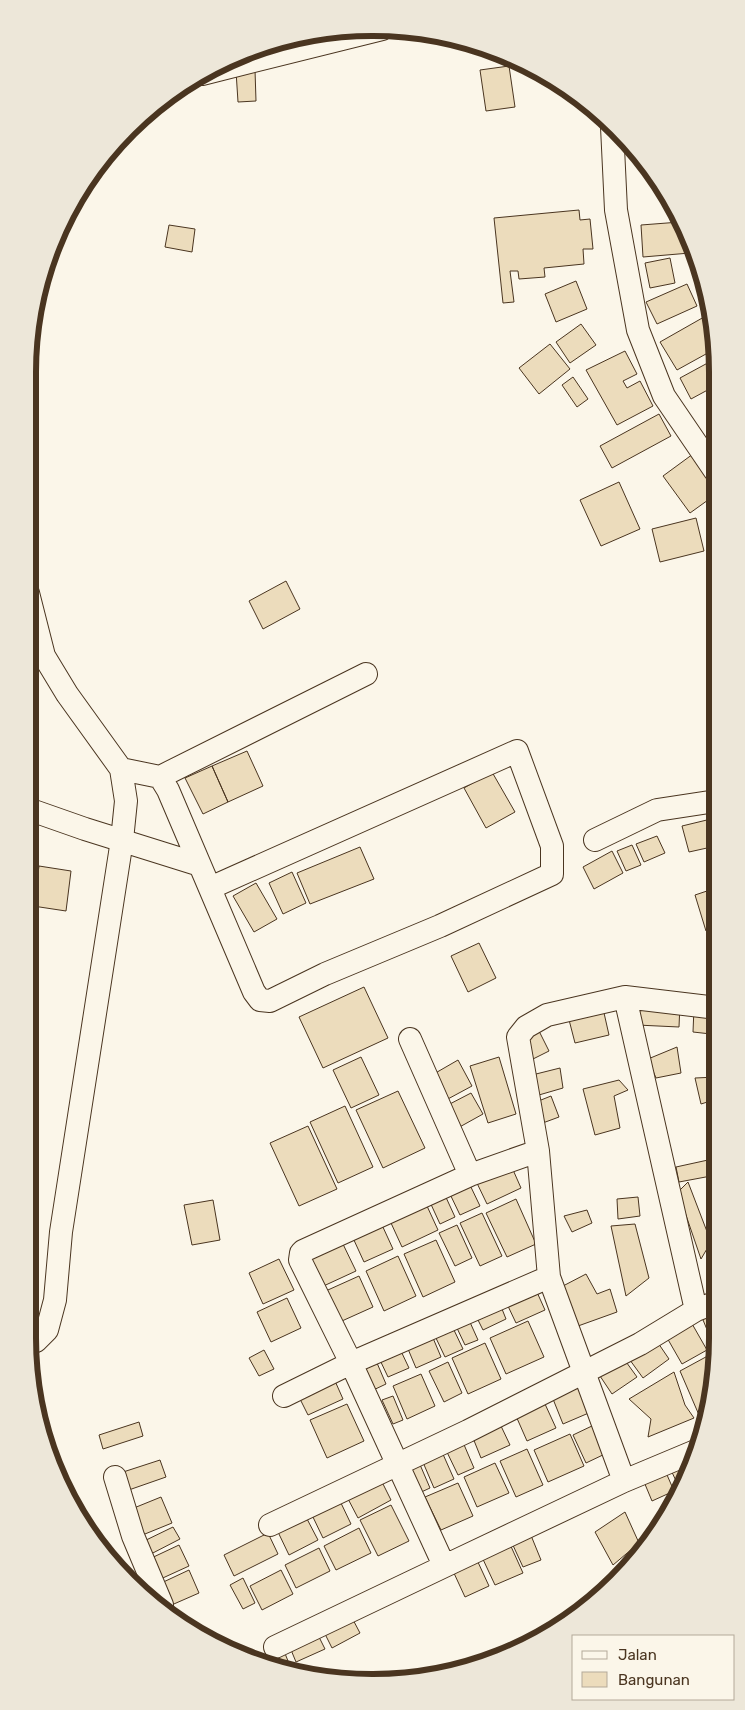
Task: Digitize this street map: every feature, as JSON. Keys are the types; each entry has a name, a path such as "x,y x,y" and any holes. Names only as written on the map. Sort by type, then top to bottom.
{"street":[{"path":"236,65 349,37"},
{"path":"613,138 616,210 638,330 664,396 709,462"},
{"path":"36,624 44,656 67,694 121,769 126,801 122,840 61,1232 55,1300 47,1330 36,1341"},
{"path":"121,769 160,777 366,674"},
{"path":"160,777 168,790 254,992 260,1000 270,1001 325,974 440,926 552,874 552,846 517,751 210,888"},
{"path":"595,840 657,810 709,803"},
{"path":"36,813 200,865"},
{"path":"624,1481 549,1277 538,1151 518,1037 521,1032 546,1015 625,997 709,1007"},
{"path":"625,997 696,1310"},
{"path":"410,1039 470,1175"},
{"path":"451,1563 441,1559 399,1464 300,1260 301,1253 470,1175 538,1151"},
{"path":"284,1396 351,1363 549,1277"},
{"path":"270,1525 399,1464 640,1344 696,1310 709,1305"},
{"path":"275,1647 624,1481 688,1454"},
{"path":"115,1477 133,1536 158,1596"}],"building":[{"path":"509,66 515,107 486,111 480,70"},
{"path":"255,70 256,101 238,102 236,71"},
{"path":"579,210 580,220 590,219 593,249 583,249 584,264 544,268 545,277 519,279 518,271 510,271 514,302 503,303 494,218"},
{"path":"673,223 687,253 643,257 641,225"},
{"path":"169,225 195,229 192,252 165,247"},
{"path":"670,258 675,283 650,288 645,263"},
{"path":"576,281 587,309 556,322 545,294"},
{"path":"687,284 697,306 657,324 646,302"},
{"path":"704,317 708,353 677,370 660,342"},
{"path":"581,324 596,345 570,363 556,342"},
{"path":"550,344 570,369 539,394 519,368"},
{"path":"625,351 637,374 623,381 627,388 640,381 653,406 617,425 586,370"},
{"path":"709,363 709,389 691,399 680,378"},
{"path":"573,377 588,399 577,407 562,385"},
{"path":"659,414 671,436 612,468 600,446"},
{"path":"693,454 709,477 709,499 690,513 663,476"},
{"path":"619,482 640,529 601,546 580,500"},
{"path":"696,518 704,551 660,562 652,529"},
{"path":"286,581 300,609 263,629 249,601"},
{"path":"247,751 263,786 228,802 212,766"},
{"path":"212,766 228,802 203,814 185,778"},
{"path":"492,772 515,812 486,828 464,788"},
{"path":"709,819 709,848 689,852 682,826"},
{"path":"657,836 665,853 644,862 636,844"},
{"path":"632,845 641,865 626,871 617,851"},
{"path":"360,847 374,879 310,904 297,873"},
{"path":"612,851 623,873 594,889 583,867"},
{"path":"39,866 71,871 66,911 36,906 36,886"},
{"path":"292,872 306,903 283,914 269,883"},
{"path":"256,883 277,919 254,932 233,896"},
{"path":"709,890 709,930 706,931 695,895"},
{"path":"479,943 496,978 468,992 451,956"},
{"path":"364,987 388,1038 323,1068 299,1017"},
{"path":"638,1002 680,1004 679,1027 637,1025"},
{"path":"602,1004 609,1035 575,1043 567,1012"},
{"path":"694,1008 709,1009 709,1034 693,1032"},
{"path":"537,1027 549,1051 531,1060 527,1035"},
{"path":"677,1047 681,1073 656,1078 648,1059"},
{"path":"361,1057 379,1095 351,1108 333,1070"},
{"path":"499,1057 516,1114 488,1123 470,1066"},
{"path":"458,1060 472,1086 446,1100 432,1075"},
{"path":"560,1068 563,1088 532,1097 532,1075"},
{"path":"709,1077 709,1102 701,1104 695,1078"},
{"path":"619,1080 628,1090 614,1096 620,1128 595,1135 583,1089"},
{"path":"398,1091 425,1148 383,1168 356,1110"},
{"path":"471,1093 483,1114 456,1129 444,1107"},
{"path":"551,1096 559,1117 540,1124 536,1102"},
{"path":"345,1106 373,1167 338,1183 310,1122"},
{"path":"308,1126 337,1189 299,1206 270,1143"},
{"path":"708,1160 709,1176 679,1182 676,1167"},
{"path":"510,1163 521,1188 487,1204 475,1179"},
{"path":"688,1182 709,1237 709,1245 701,1259 678,1192"},
{"path":"469,1183 480,1206 460,1215 449,1192"},
{"path":"444,1193 455,1217 440,1224 429,1200"},
{"path":"638,1197 640,1216 618,1219 617,1199"},
{"path":"516,1199 536,1244 507,1257 486,1213"},
{"path":"213,1200 220,1240 192,1245 184,1205"},
{"path":"427,1206 438,1230 402,1247 391,1223"},
{"path":"587,1210 592,1223 572,1232 564,1216"},
{"path":"482,1213 502,1256 480,1266 460,1223"},
{"path":"635,1224 649,1278 626,1296 611,1226"},
{"path":"382,1225 393,1249 364,1262 353,1238"},
{"path":"457,1225 472,1258 455,1266 439,1233"},
{"path":"341,1240 356,1271 317,1289 303,1257"},
{"path":"436,1240 455,1282 423,1297 404,1254"},
{"path":"398,1256 416,1296 384,1311 366,1271"},
{"path":"279,1259 294,1290 263,1304 249,1273"},
{"path":"586,1274 597,1294 610,1289 617,1312 578,1326 563,1286"},
{"path":"359,1276 373,1307 333,1325 319,1294"},
{"path":"536,1290 545,1310 516,1323 507,1304"},
{"path":"287,1298 301,1328 271,1342 257,1312"},
{"path":"502,1309 506,1319 483,1330 478,1320"},
{"path":"709,1312 709,1335 701,1315"},
{"path":"469,1320 478,1340 465,1345 456,1326"},
{"path":"528,1321 544,1357 506,1374 490,1338"},
{"path":"691,1322 707,1350 682,1364 666,1336"},
{"path":"453,1328 463,1349 445,1357 435,1336"},
{"path":"654,1337 669,1359 643,1378 627,1356"},
{"path":"433,1338 441,1357 416,1368 408,1349"},
{"path":"485,1343 501,1379 468,1394 452,1358"},
{"path":"400,1349 409,1368 388,1377 379,1358"},
{"path":"264,1350 274,1369 259,1376 249,1358"},
{"path":"708,1356 706,1381 699,1415 680,1371"},
{"path":"624,1359 637,1377 612,1394 600,1376"},
{"path":"448,1362 462,1393 444,1402 429,1371"},
{"path":"377,1363 386,1384 367,1393 358,1372"},
{"path":"674,1372 685,1405 694,1418 648,1437 651,1419 629,1399"},
{"path":"421,1374 435,1406 407,1419 393,1386"},
{"path":"335,1381 343,1399 308,1415 299,1397"},
{"path":"580,1387 591,1412 563,1424 553,1399"},
{"path":"393,1396 403,1420 393,1424 382,1400"},
{"path":"347,1404 364,1441 327,1458 310,1420"},
{"path":"545,1404 556,1428 527,1441 516,1416"},
{"path":"139,1422 143,1436 103,1449 99,1435"},
{"path":"594,1425 607,1453 586,1463 573,1435"},
{"path":"501,1426 510,1445 481,1458 473,1438"},
{"path":"570,1434 584,1466 548,1482 534,1450"},
{"path":"462,1440 474,1468 458,1475 445,1448"},
{"path":"527,1449 543,1485 516,1497 500,1461"},
{"path":"442,1452 454,1479 434,1488 422,1460"},
{"path":"686,1458 676,1481 669,1466"},
{"path":"160,1460 166,1477 123,1492 117,1474"},
{"path":"418,1460 430,1488 417,1494 404,1466"},
{"path":"495,1463 509,1493 477,1507 464,1477"},
{"path":"664,1468 673,1488 671,1492 652,1501 642,1477"},
{"path":"380,1478 391,1500 358,1518 346,1495"},
{"path":"458,1483 473,1516 441,1530 425,1497"},
{"path":"161,1497 172,1523 140,1536 129,1510"},
{"path":"340,1501 351,1524 323,1538 312,1515"},
{"path":"391,1505 409,1541 378,1556 360,1520"},
{"path":"625,1512 639,1542 613,1565 595,1532"},
{"path":"306,1517 318,1540 289,1555 278,1532"},
{"path":"173,1527 180,1539 147,1556 140,1543"},
{"path":"359,1528 371,1553 336,1570 324,1546"},
{"path":"268,1533 278,1554 234,1576 224,1555"},
{"path":"530,1533 541,1560 523,1567 511,1541"},
{"path":"509,1542 523,1573 495,1585 481,1555"},
{"path":"179,1545 189,1566 154,1582 145,1561"},
{"path":"319,1548 330,1571 296,1588 285,1565"},
{"path":"477,1560 489,1586 465,1597 453,1571"},
{"path":"189,1570 199,1593 170,1606 164,1601 157,1585"},
{"path":"281,1570 293,1594 262,1610 250,1586"},
{"path":"243,1578 255,1603 243,1609 230,1585"},
{"path":"350,1614 360,1633 332,1648 322,1628"},
{"path":"317,1633 325,1649 296,1662 289,1645"},
{"path":"282,1646 288,1661 285,1662 266,1657 265,1654"}]}
